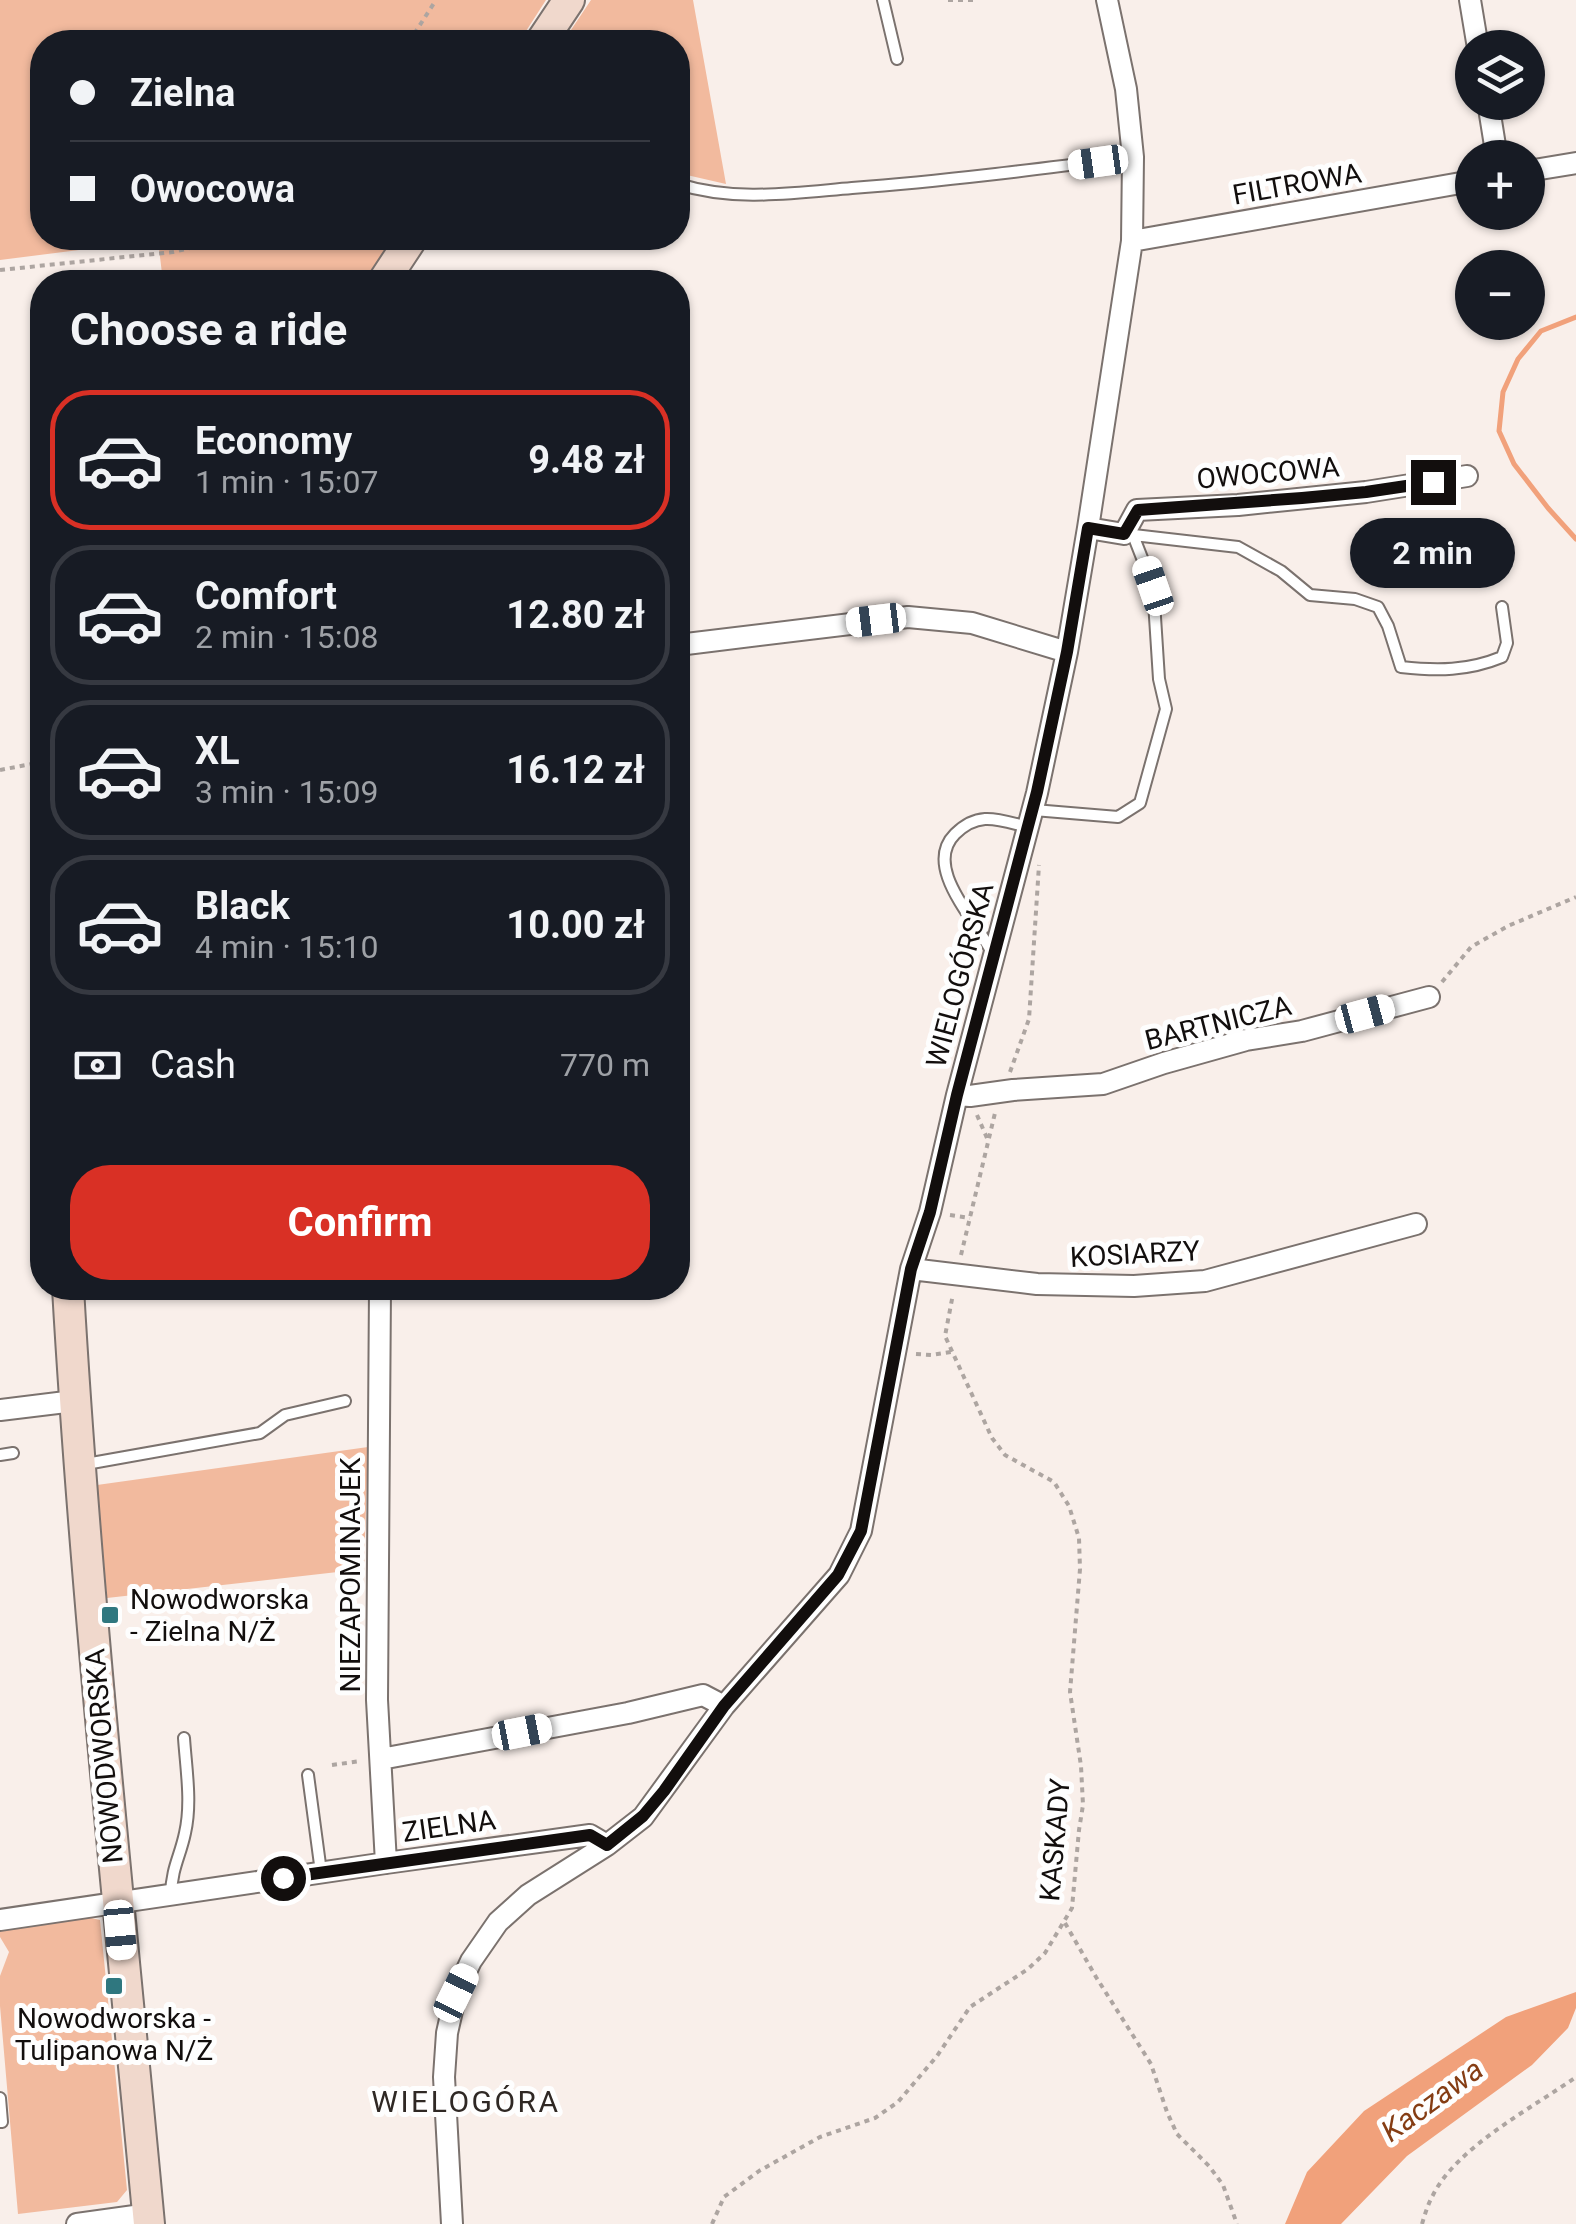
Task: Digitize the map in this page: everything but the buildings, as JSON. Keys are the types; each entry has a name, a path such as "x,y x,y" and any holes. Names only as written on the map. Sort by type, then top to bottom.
{"street":[{"path":"548,30 568,0"},
{"name":"WIELOGÓRSKA","path":"452,2224 444,2077 447,2033 456,1993 472,1961 498,1922 528,1895 607,1845 643,1816 724,1706 838,1575 861,1531 911,1269 964,1096 1067,652 1088,528 1132,241 1133,157 1126,89 1107,0"},
{"path":"1470,0 1475,30"},
{"path":"1545,168 1576,163"},
{"name":"FILTROWA","path":"1132,241 1455,184"},
{"name":"OWOCOWA","path":"1129,535 1138,510 1366,492 1467,476"},
{"path":"1088,528 1129,535"},
{"path":"690,643 908,617 972,623 1067,652"},
{"name":"BARTNICZA","path":"964,1096 1103,1084 1246,1040 1302,1031 1429,997"},
{"name":"KOSIARZY","path":"911,1269 1056,1285 1134,1286 1205,1280 1416,1224"},
{"name":"NOWODWORSKA","path":"69,1300 74,1401 149,2219"},
{"name":"NIEZAPOMINAJEK","path":"380,1300 376,1700 386,1862"},
{"path":"0,1410 74,1401"},
{"path":"381,1759 703,1695 724,1706"},
{"name":"ZIELNA","path":"0,1920 590,1835 607,1845"},
{"path":"77,2224 149,2219"}],"lane":[{"path":"883,0 897,59"},
{"path":"690,188 749,196 957,180 1133,157"},
{"path":"1129,535 1238,547 1281,571 1310,595 1355,599 1378,607 1402,667 1436,671 1480,666 1502,656 1508,643 1502,607"},
{"path":"994,957 951,884 942,858 948,840 964,824 987,817 1118,816 1140,803 1166,709 1159,678 1153,586 1129,535"},
{"path":"80,1465 260,1433 285,1415 345,1401"},
{"path":"0,1455 13,1453"},
{"path":"171,1894 172,1873 186,1830 184,1738"},
{"path":"308,1775 320,1872"},
{"path":"0,2098 0,2122"}],"path":[{"path":"416,30 436,0"},
{"path":"948,0 974,0"},
{"path":"0,270 182,250"},
{"path":"0,770 30,764"},
{"name":"KASKADY","path":"712,2224 724,2197 759,2171 820,2137 874,2118 898,2102 970,2008 1045,1954 1072,1908 1083,1805 1070,1692 1080,1569 1078,1538 1069,1506 1054,1482 1005,1455 992,1438 945,1336 1000,1092 1028,1019 1039,864"},
{"path":"1429,997 1471,947 1508,926 1576,897"},
{"path":"964,1096 988,1142"},
{"path":"894,1352 931,1356 951,1352"},
{"path":"332,1765 381,1759"},
{"path":"1065,1922 1151,2064 1177,2134 1224,2185 1237,2224"},
{"path":"1422,2224 1433,2194 1466,2154 1576,2077"}],"shaded area":[{"path":"0,0 546,0 527,30 30,30 30,250 79,250 0,260"},
{"path":"591,0 693,0 726,184 690,176 690,30 571,30"},
{"path":"159,250 385,250 371,270 162,270"},
{"path":"368,1447 364,1569 107,1598 97,1485"},
{"path":"78,1915 100,1920 127,2190 117,2202 18,2214 0,2006 0,1976 9,1952 0,1931"}],"water":[{"name":"Kaczawa","path":"1576,1992 1576,2008 1568,2028 1532,2065 1407,2156 1341,2224 1285,2224 1307,2172 1364,2111 1506,2017"}],"waterway":[{"path":"1576,317 1541,331 1518,359 1503,392 1499,431 1514,464 1576,539"}],"place":[{"name":"Nowodworska - Zielna N/Ż","path":"110,1615"},
{"name":"Nowodworska - Tulipanowa N/Ż","path":"114,1986"}],"district":[{"name":"WIELOGÓRA","path":"466,2101"}],"route":[{"path":"283,1878 590,1835 607,1845 643,1816 664,1791 724,1706 838,1575 861,1531 911,1269 930,1212 1037,792 1088,528 1124,534 1138,510 1366,492 1433,482"}]}
